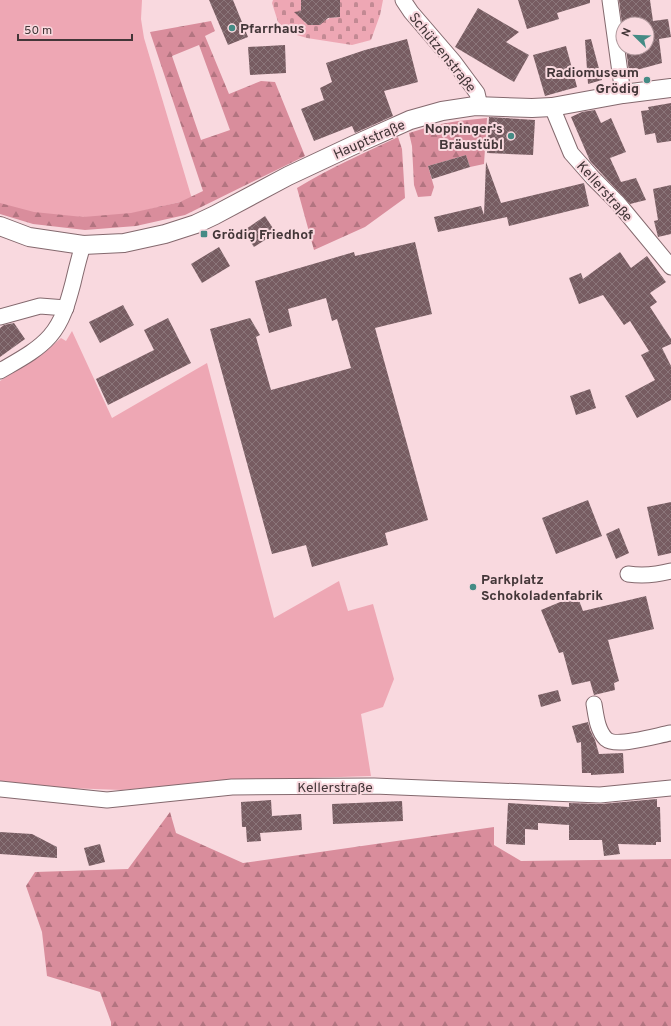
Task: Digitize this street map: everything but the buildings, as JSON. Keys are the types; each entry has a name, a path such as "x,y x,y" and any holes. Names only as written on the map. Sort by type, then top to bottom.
{"main road":[{"name":"Hauptstraße","path":"0,226 29,237 83,245 124,242 165,234 215,216 288,176 410,120 442,111 480,106 532,108 552,107 624,94 671,88"}],"street":[{"name":"Schützenstraße","path":"403,0 411,12 454,62 478,93 480,106"},
{"path":"610,0 624,94"},
{"name":"Kellerstraße","path":"552,107 571,153 593,178 618,202 671,267"},
{"path":"0,371 33,350 49,338 55,330 66,308 83,245"},
{"path":"0,316 40,306 66,308"},
{"path":"628,574 659,574 671,571"},
{"path":"594,704 598,725 606,739 612,742 624,743 671,732"},
{"name":"Kellerstraße","path":"0,789 107,800 232,787 374,786 600,795 671,788"}],"green space":[{"path":"0,0 142,0 141,19 144,38 192,199 122,216 56,220 0,206"},
{"path":"273,0 301,0 300,18 304,18 304,22 307,24 329,18 340,17 340,0 383,0 380,15 371,40 352,45 307,38 290,33 278,22 272,3"},
{"path":"211,21 215,31 205,36 229,94 261,81 275,82 305,156 185,215 136,226 85,230 33,224 0,214 0,203 34,212 83,217 131,213 180,202 203,191 150,32","holes":["199,45 230,130 201,140 172,56"]},
{"path":"487,118 484,164 470,167 466,155 428,166 434,187 431,196 418,197 414,185 412,146 409,133 435,125"},
{"path":"398,137 402,149 405,198 365,227 314,250 297,188 334,167"},
{"path":"72,331 112,418 207,363 274,618 339,581 348,611 373,604 394,679 383,707 361,714 371,776 243,780 122,790 67,788 0,781 0,381 44,353 61,338 66,341"},
{"path":"170,812 176,833 243,863 494,827 494,845 521,861 671,859 671,1026 111,1026 111,1022 100,992 47,976 42,932 26,886 35,872 128,869"}],"place":[{"name":"Pfarrhaus","path":"232,28"},
{"name":"Radiomuseum Grödig","path":"647,80"},
{"name":"Noppinger's Bräustübl","path":"511,136"},
{"name":"Grödig Friedhof","path":"204,234"},
{"name":"Parkplatz Schokoladenfabrik","path":"473,587"}]}
